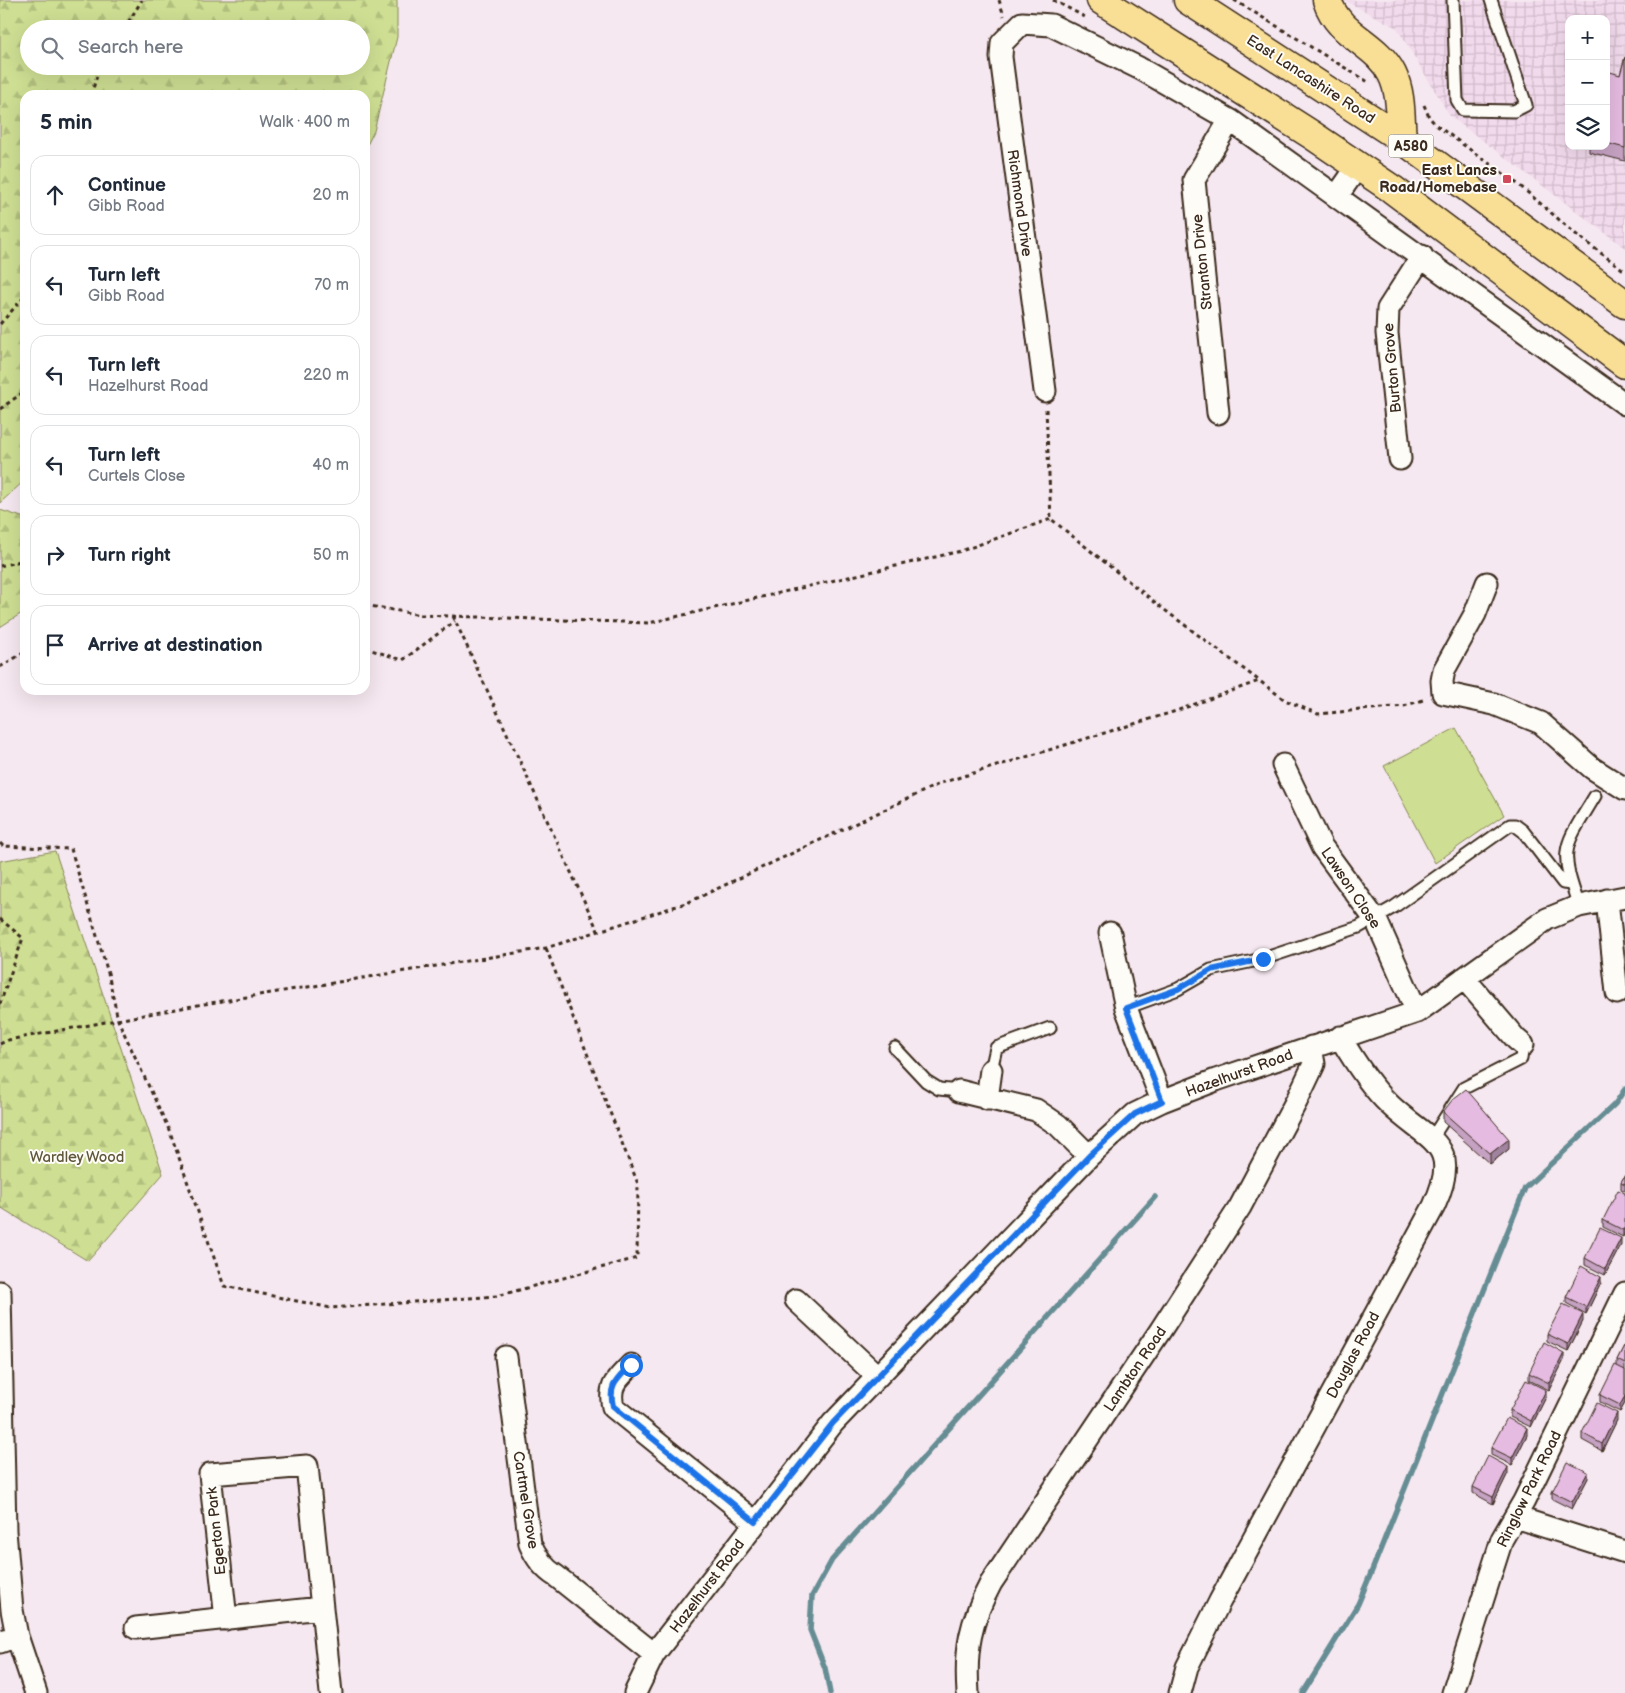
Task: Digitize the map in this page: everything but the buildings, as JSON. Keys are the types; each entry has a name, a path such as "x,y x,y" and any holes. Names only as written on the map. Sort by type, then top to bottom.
{"highway":[{"name":"East Lancashire Road","path":"1188,0 1402,139 1625,304"},
{"path":"1326,0 1340,25 1374,52 1392,73 1399,98 1402,139"},
{"path":"1104,2 1392,188 1625,364"}],"street":[{"name":"Richmond Drive","path":"1045,391 1001,57 1002,43 1022,23 1051,25 1138,68 1230,120"},
{"path":"1230,120 1422,256 1625,404"},
{"name":"Stranton Drive","path":"1218,413 1194,180 1230,120"},
{"path":"1337,196 1358,166"},
{"name":"Burton Grove","path":"1400,459 1387,333 1388,309 1422,256"},
{"path":"1488,583 1481,621 1444,670 1442,681 1443,693 1494,704 1541,724 1592,768 1625,789"},
{"name":"Lawson Close","path":"1283,765 1322,846 1374,918 1417,1012"},
{"path":"1616,899 1618,993"},
{"name":"Hazelhurst Road","path":"635,1693 654,1654 833,1423 1089,1156 1135,1114 1162,1101 1311,1047 1417,1012 1548,919 1579,906 1616,899"},
{"path":"1110,933 1126,1008 1162,1101"},
{"path":"1464,978 1516,1040 1524,1045"},
{"name":"Douglas Road","path":"1180,1693 1187,1667 1220,1601 1445,1180 1446,1167 1443,1156 1432,1138 1390,1105 1361,1071 1340,1037"},
{"name":"Lambton Road","path":"968,1693 967,1650 972,1625 991,1583 1160,1331 1240,1207 1314,1064 1311,1047"},
{"path":"987,1099 992,1070"},
{"path":"959,1091 987,1099 1024,1105 1036,1110 1058,1125 1089,1156"},
{"path":"0,1292 4,1531 12,1610 8,1639 36,1693"},
{"name":"Ringlow Park Road","path":"1453,1693 1502,1539 1515,1517 1625,1293"},
{"path":"796,1300 877,1376"},
{"name":"Cartmel Grove","path":"506,1357 501,1380 530,1544 534,1554 546,1570 654,1654"},
{"path":"631,1365 612,1386 610,1396 613,1406 755,1522"},
{"name":"Egerton Park","path":"226,1619 210,1474 307,1466 331,1693"},
{"path":"1515,1517 1625,1552"},
{"path":"136,1628 321,1608"}],"lane":[{"path":"1453,0 1457,100 1464,110 1514,111 1526,105 1491,0"},
{"path":"1579,906 1571,884 1565,856 1568,842 1595,796"},
{"path":"1126,1008 1178,989 1211,970 1263,959 1359,926 1394,907 1510,825 1515,825 1523,831 1563,883 1571,884"},
{"path":"992,1070 996,1048 1050,1028"},
{"path":"1432,1138 1464,1088 1521,1059 1524,1045"},
{"path":"895,1048 926,1081 939,1089 959,1091"}],"path":[{"path":"130,20 142,0"},
{"path":"1234,0 1372,84"},
{"path":"93,90 97,75"},
{"path":"1422,102 1429,118 1436,125 1519,185 1578,236 1625,272"},
{"path":"0,324 20,302"},
{"path":"1045,391 1051,519 1162,608 1285,700 1318,714 1404,706 1443,693"},
{"path":"0,409 20,395"},
{"path":"370,605 421,615 649,623 961,551 1051,519"},
{"path":"0,566 20,561"},
{"path":"452,616 598,931"},
{"path":"370,650 403,660 455,621"},
{"path":"0,667 20,655"},
{"path":"0,1044 8,1040 208,1003 546,948 689,902 940,783 1173,712 1259,681"},
{"path":"0,843 3,846 71,850 108,972 118,1020 170,1132 224,1286 331,1308 497,1296 637,1258 638,1184 546,948"},
{"path":"0,919 23,938 0,1004"}],"shaded area":[{"path":"1344,0 1625,0 1625,248 1450,116 1397,28"}],"green space":[{"path":"0,0 397,0 397,37 374,131 370,139 370,90 20,90 20,485 0,503"},
{"path":"0,510 20,516 20,614 0,627"},
{"path":"1456,728 1504,815 1435,863 1384,766"},
{"name":"Wardley Wood","path":"55,851 163,1174 88,1261 0,1207 0,861"}],"waterway":[{"path":"1303,1693 1358,1604 1525,1188 1615,1104 1625,1089"},
{"path":"830,1693 825,1668 810,1630 812,1596 832,1560 1155,1197"}],"place":[{"name":"East Lancs Road/Homebase","path":"1507,179"}],"route":[{"path":"631,1365 612,1386 610,1396 613,1406 621,1415 755,1522 833,1423 1089,1156 1135,1114 1162,1101 1126,1008 1178,989 1211,970 1229,964 1242,964 1263,959"}]}
